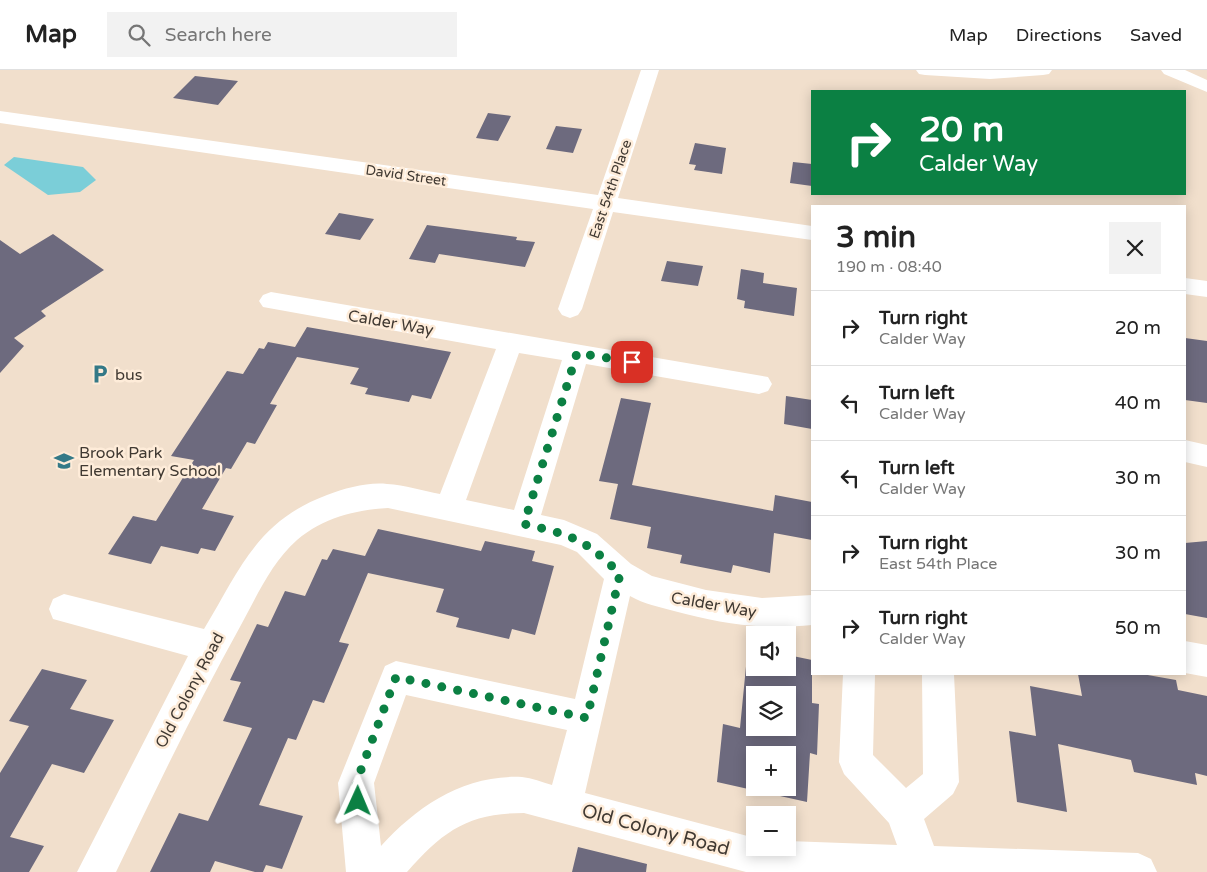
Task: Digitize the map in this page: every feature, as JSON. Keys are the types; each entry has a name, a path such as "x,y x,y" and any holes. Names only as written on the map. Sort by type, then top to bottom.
{"street":[{"name":"East 54th Place","path":"570,309 650,70"},
{"path":"925,70 977,74 1043,70"},
{"path":"1170,70 1207,87"},
{"name":"David Street","path":"0,116 811,233"},
{"path":"1186,286 1207,289"},
{"name":"Calder Way","path":"270,301 759,384"},
{"path":"449,508 511,342"},
{"path":"524,524 577,353"},
{"path":"1186,452 1207,456"},
{"name":"Calder Way","path":"302,522 309,516 336,505 374,496 388,496 564,533 587,544 620,574 646,589 706,606 762,613 811,610"},
{"name":"Old Colony Road","path":"96,872 210,646 266,553 286,532 302,522"},
{"path":"564,805 587,718 620,574"},
{"path":"64,609 210,646"},
{"path":"1186,657 1207,661"},
{"path":"859,675 856,762 904,812 921,868"},
{"path":"904,812 941,782 938,675"},
{"path":"366,872 356,783 396,677 587,718"},
{"name":"Old Colony Road","path":"382,872 421,829 458,806 484,797 511,794 524,794 766,859 921,868 1138,872"}],"water":[{"path":"14,157 83,167 96,180 80,192 48,195 4,165"}],"building":[{"path":"195,76 238,81 218,105 173,98"},
{"path":"488,113 511,116 498,141 476,138"},
{"path":"556,126 582,129 573,153 546,149"},
{"path":"695,143 726,148 722,174 694,170 696,165 689,164"},
{"path":"793,162 811,164 811,186 790,183"},
{"path":"339,213 374,219 360,240 325,234"},
{"path":"427,225 517,237 516,240 535,242 525,267 439,254 435,263 409,259"},
{"path":"53,234 104,270 41,311 46,316 14,338 24,346 0,373 0,240 20,254"},
{"path":"667,261 703,266 698,286 661,281"},
{"path":"741,269 764,273 763,283 797,288 794,316 744,308 745,301 737,299"},
{"path":"307,327 451,352 431,399 412,395 409,402 365,394 368,388 350,384 359,368 297,357 270,404 277,405 255,444 247,442 231,469 226,468 202,509 234,516 215,551 201,548 198,554 161,546 151,564 108,554 133,516 156,521 194,460 171,456 227,371 243,374 259,348 264,349 268,342 295,347"},
{"path":"1186,338 1207,341 1207,403 1186,400"},
{"path":"786,396 811,400 811,429 784,424"},
{"path":"621,398 651,403 632,485 773,511 775,495 811,502 811,540 774,533 770,573 733,565 731,573 680,563 682,555 647,548 651,527 610,519 618,484 599,481"},
{"path":"378,529 481,551 485,541 535,551 532,561 554,566 535,635 512,629 509,639 456,627 459,618 436,612 444,589 368,573 339,642 349,644 324,703 313,700 296,740 288,738 259,805 303,816 282,869 266,865 263,872 255,872 215,861 210,872 150,872 179,813 208,821 252,728 223,721 241,682 230,680 257,624 268,627 285,591 305,596 322,559 327,560 333,549 365,556"},
{"path":"1207,541 1207,618 1186,614 1186,543"},
{"path":"796,657 811,660 812,703 819,704 817,755 810,753 807,802 780,796 796,796 796,746 746,746 746,788 717,782 723,724 740,728 746,666 746,676 796,676"},
{"path":"42,669 87,680 70,709 114,720 84,773 52,764 10,837 44,846 29,872 0,872 0,773 29,726 9,721"},
{"path":"1078,675 1148,675 1176,680 1178,690 1207,696 1207,776 1195,773 1197,785 1134,772 1131,760 1058,744 1067,812 1017,802 1009,731 1036,736 1030,686 1082,696"},
{"path":"578,847 647,864 646,872 572,872"}],"place":[{"name":"bus","path":"100,374"},
{"name":"Brook Park Elementary School","path":"64,461"}],"route":[{"path":"358,801 356,783 396,677 587,718 610,625 620,574 587,544 564,533 524,524 577,353 632,362"}]}
